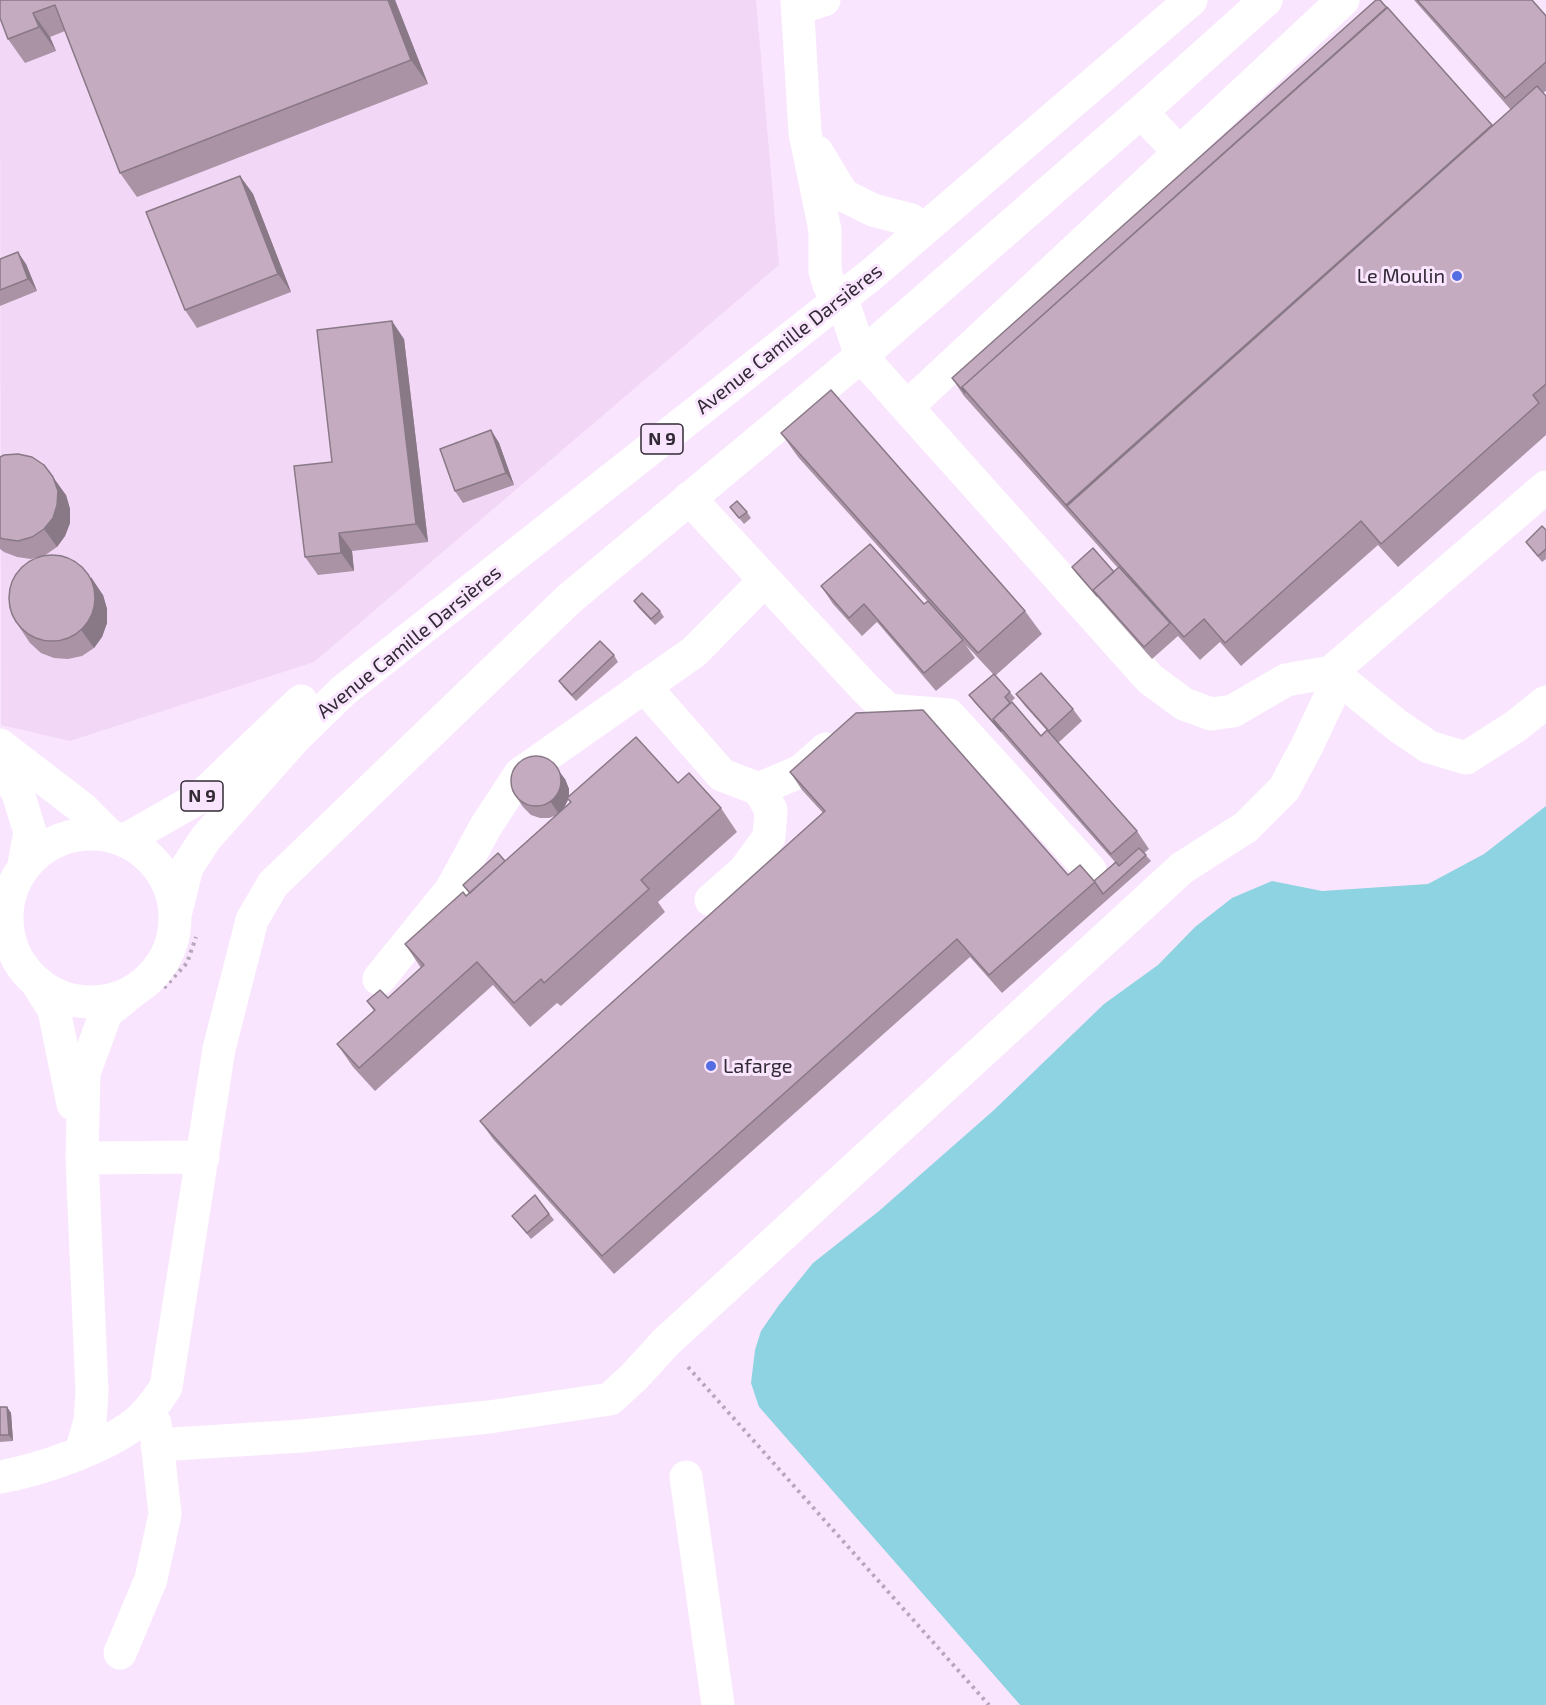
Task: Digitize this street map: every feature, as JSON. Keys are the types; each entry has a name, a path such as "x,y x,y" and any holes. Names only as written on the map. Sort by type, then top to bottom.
{"main road":[{"name":"Avenue Camille Darsières","path":"176,911 187,867 206,838 294,739 343,691 834,293 911,220 1160,0"},
{"name":"Avenue Camille Darsières","path":"117,838 202,796 336,671 970,190 1191,0"},
{"path":"0,1477 21,1473 81,1452 116,1436 137,1422 152,1407 166,1387 219,1049 252,920 273,884 569,599 861,356 1266,0"},
{"path":"907,407 1343,0"},
{"path":"806,3 805,133 825,230 825,271 834,293 846,311 861,356 1150,679 1184,704 1211,714 1233,711 1286,680 1331,672 1546,487"},
{"path":"1141,112 1179,152"},
{"path":"805,133 843,195 873,210 911,220"},
{"path":"689,498 765,580 863,714"},
{"path":"379,979 450,890 486,826 520,774 694,652 765,580"},
{"path":"1331,672 1398,726 1429,747 1466,758 1515,726 1546,702"},
{"path":"157,1445 302,1436 489,1417 610,1399 666,1342 1182,868 1246,827 1284,789 1331,695 1331,672"},
{"path":"644,686 722,775 759,789 771,810 769,837 745,870 711,900"},
{"path":"759,789 801,771 863,714 888,710 949,715 1090,870"},
{"path":"0,745 117,838 145,852 160,868 171,889 176,911 174,935 165,958 151,978 106,1013 84,1073 82,1158 92,1392 90,1421 81,1452"},
{"path":"0,770 17,790 30,832 12,882 6,927 19,967 54,1010 82,1158"},
{"path":"12,882 41,849 62,838 85,833 117,838"},
{"path":"19,967 61,997 84,1002 109,1001 132,992"},
{"path":"82,1158 203,1157"},
{"path":"120,1653 151,1579 165,1514 152,1407"},
{"path":"686,1477 718,1705"}],"path":[{"path":"666,1342 988,1705"}],"shaded area":[{"path":"0,0 756,0 779,265 314,662 70,741 1,725"}],"water":[{"path":"1546,806 1546,1705 1020,1705 759,1407 751,1383 755,1350 761,1331 813,1263 879,1211 994,1110 1104,1004 1158,965 1195,927 1232,898 1272,881 1322,891 1428,884 1484,854"}],"pier":[{"path":"752,1399 1020,1705 1016,1705 757,1409"}],"building":[{"path":"0,0 388,0 411,60 120,173 55,5 33,13 39,27 8,39 0,18"},
{"path":"1376,0 1380,0 1387,8 962,387 965,393 952,378"},
{"path":"1417,0 1532,0 1546,16 1546,62 1505,98"},
{"path":"1387,7 1492,125 1066,505 962,387"},
{"name":"Le Moulin","path":"1537,86 1546,96 1546,384 1533,395 1539,403 1381,544 1361,521 1225,643 1204,619 1184,637 1067,506"},
{"path":"240,176 278,274 185,310 146,212"},
{"path":"18,252 28,279 0,290 0,259"},
{"path":"392,321 416,524 339,533 341,553 305,557 294,466 332,462 317,330"},
{"path":"831,390 1025,611 978,653 781,433"},
{"path":"491,430 506,473 455,491 440,449"},
{"path":"18,454 32,457 44,465 53,477 58,491 53,518 44,529 32,537 18,541 0,538 0,457"},
{"path":"737,501 747,512 739,518 730,507"},
{"path":"1542,526 1546,530 1546,549 1538,556 1526,542"},
{"path":"870,544 924,604 928,601 963,640 924,673 864,604 849,618 821,586"},
{"path":"1093,548 1114,572 1093,590 1097,596 1072,567"},
{"path":"52,555 69,558 83,567 92,581 95,598 92,615 83,629 69,638 52,641 35,638 21,629 12,615 9,598 12,581 21,567 35,558"},
{"path":"1119,567 1170,623 1144,647 1093,590"},
{"path":"642,593 660,611 651,619 634,601"},
{"path":"600,641 614,655 572,695 559,681"},
{"path":"1041,673 1073,709 1049,731 1016,694"},
{"path":"994,674 1010,692 1005,697 1010,703 993,719 1001,731 969,695"},
{"path":"1012,702 1041,736 1047,730 1137,831 1111,854 993,719"},
{"name":"Lafarge","path":"923,710 1068,875 1080,865 1095,882 989,975 957,939 602,1256 480,1121 825,811 790,772 856,713"},
{"path":"636,737 678,783 689,773 721,808 641,880 649,889 544,983 541,979 514,1003 477,962 359,1068 337,1044 375,1010 367,1001 380,990 388,998 424,965 405,944 463,892 466,896 571,802 567,798"},
{"path":"536,756 545,758 556,767 561,781 559,790 550,801 536,806 527,804 516,795 511,781 513,772 522,761"},
{"path":"1139,848 1146,855 1103,894 1094,881 1116,862 1119,866"},
{"path":"498,853 505,861 470,893 463,885"},
{"path":"535,1195 549,1214 527,1233 512,1216"},
{"path":"0,1407 7,1407 9,1435 0,1435"}],"place":[{"name":"Le Moulin","path":"1457,276"},
{"name":"Lafarge","path":"711,1066"}]}
